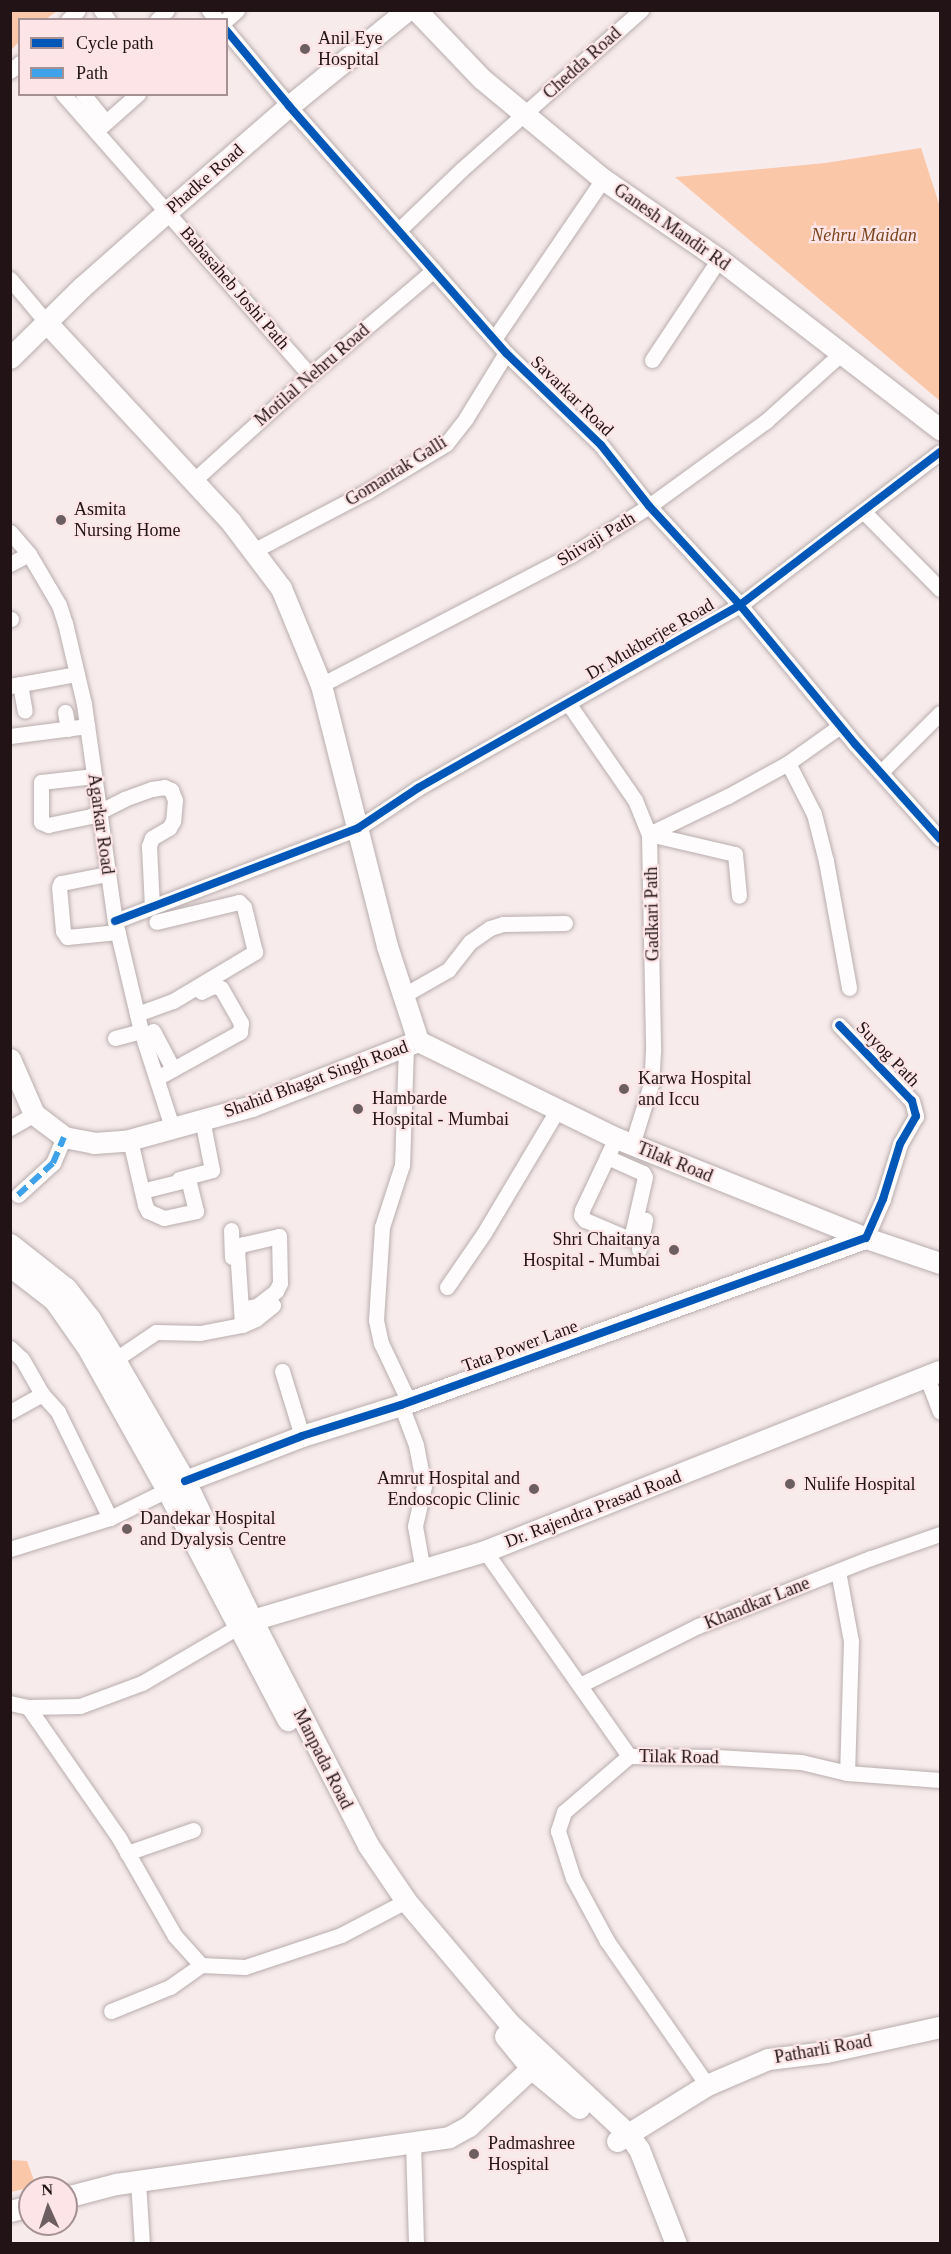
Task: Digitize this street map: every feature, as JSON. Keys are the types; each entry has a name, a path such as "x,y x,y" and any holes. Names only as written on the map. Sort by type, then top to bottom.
{"street":[{"name":"Phadke Road","path":"10,358 82,287 168,211 289,106 407,10"},
{"name":"Ganesh Mandir Rd","path":"416,10 482,80 523,115 543,127 603,179 718,259 843,352 940,429"},
{"name":"Chedda Road","path":"400,229 641,10"},
{"name":"Savarkar Road","path":"228,32 289,106 400,229 506,353 601,445 649,506 740,605 840,726 940,839"},
{"name":"Babasaheb Joshi Path","path":"74,96 101,126 168,211 310,375"},
{"path":"101,126 136,96"},
{"path":"494,339 603,179"},
{"path":"652,360 718,259"},
{"name":"Motilal Nehru Road","path":"192,482 310,375 434,270"},
{"path":"10,279 47,323 101,378 192,482 231,522 281,588 321,685 387,946 404,995 412,1044 402,1165 382,1227 376,1320 381,1343 405,1403 424,1486 415,1526 423,1571"},
{"name":"Shivaji Path","path":"321,685 571,555 649,506 766,421 843,352"},
{"name":"Gomantak Galli","path":"252,550 366,492 446,444 466,418 506,353"},
{"name":"Dr Mukherjee Road","path":"107,874 61,882 59,886 63,931 67,937 116,926 152,907 358,828 418,788 740,605 940,452"},
{"path":"864,512 940,589"},
{"name":"Agarkar Road","path":"10,532 29,554 63,613 87,726 116,926 172,1127"},
{"path":"10,564 29,554"},
{"path":"25,711 15,685 77,674"},
{"name":"Gadkari Path","path":"568,703 635,800 649,834 653,1051 651,1084 582,1210 583,1218 627,1238 632,1234 643,1206"},
{"path":"65,712 68,729"},
{"path":"881,772 940,713"},
{"path":"10,736 87,726"},
{"path":"649,834 728,796 788,763 840,726"},
{"path":"788,763 814,814 826,861 849,988"},
{"path":"94,776 41,782 41,822 48,825 91,816 152,789 164,787 174,794 173,821 169,828 152,838 149,846 152,907"},
{"path":"649,834 735,855 739,896"},
{"path":"175,898 179,916"},
{"path":"142,1025 173,1001 255,952 244,907 239,902 156,922"},
{"path":"404,995 448,970 470,942 490,928 504,924 565,923"},
{"path":"115,1038 213,986 221,988 241,1023 240,1032 157,1078"},
{"path":"142,1025 173,1069"},
{"name":"Suyog Path","path":"839,1025 912,1101 916,1116 900,1144 883,1199 866,1238"},
{"name":"Tilak Road","path":"412,1044 558,1109 618,1147 657,1156 866,1238 940,1263"},
{"name":"Shahid Bhagat Singh Road","path":"10,1059 34,1114 64,1137 94,1143 132,1139 252,1106 412,1044"},
{"path":"447,1287 484,1233 558,1109"},
{"path":"10,1128 34,1114"},
{"path":"132,1139 147,1185 210,1173 213,1168 202,1119"},
{"path":"18,1196 53,1163 64,1137"},
{"path":"132,1139 142,1191"},
{"path":"618,1147 644,1174 639,1249"},
{"path":"643,1206 657,1156"},
{"path":"231,1230 239,1326"},
{"path":"239,1326 241,1310 238,1246 266,1237 279,1236 280,1283 276,1291 257,1306 241,1310"},
{"name":"Tata Power Lane","path":"10,1549 110,1518 176,1485 302,1436 405,1403 866,1238"},
{"name":"Manpada Road","path":"10,1244 66,1288 88,1317 107,1365 176,1485 346,1830 401,1903 537,2063 639,2149 676,2244"},
{"name":"Manpada Road","path":"10,1266 54,1300 107,1365"},
{"path":"107,1365 156,1332 200,1333 239,1326 256,1319 273,1305 284,1287"},
{"path":"10,1348 22,1359 42,1394 58,1412 110,1518"},
{"path":"282,1371 302,1436"},
{"path":"934,1375 940,1412"},
{"name":"Dr. Rajendra Prasad Road","path":"245,1623 485,1551 934,1375"},
{"path":"14,1404 42,1394"},
{"name":"Khandkar Lane","path":"580,1685 698,1626 940,1534"},
{"name":"Tilak Road","path":"485,1551 629,1756 716,1757 801,1762 847,1773 940,1780"},
{"path":"838,1571 850,1641 847,1773"},
{"path":"10,1703 28,1707 80,1706 142,1683 245,1623"},
{"path":"28,1707 127,1853 175,1936 201,1965"},
{"path":"629,1756 564,1812 558,1831 573,1878 607,1941 707,2085"},
{"path":"127,1853 193,1830"},
{"path":"111,2011 170,1987 201,1965 245,1967 341,1935 401,1903"},
{"name":"Patharli Road","path":"623,2137 707,2085 768,2059 826,2052 940,2027"},
{"path":"78,2194 138,2181 449,2137 460,2132 537,2063"},
{"name":"Manpada Road","path":"623,2137 627,2155 662,2244"},
{"path":"413,2142 416,2244"},
{"path":"138,2181 142,2244"}],"green space":[{"path":"11,10 57,10 47,18 18,18 18,43 11,50"},
{"name":"Nehru Maidan","path":"921,148 940,207 940,401 675,177 825,163"},
{"path":"10,2160 27,2161 32,2176 18,2176 18,2190 11,2192"}],"marked path":[{"path":"18,1195 53,1163 64,1137"}],"cycle path":[{"path":"228,32 289,106 506,353 601,445 649,506 740,605 855,744 940,839"},
{"path":"115,921 358,828 418,788 740,605 940,452"},
{"path":"185,1481 302,1436 401,1405 866,1238 883,1199 900,1144 916,1116 912,1101 839,1025"}],"place":[{"name":"Anil Eye Hospital","path":"305,49"},
{"name":"Asmita Nursing Home","path":"61,520"},
{"name":"Karwa Hospital and Iccu","path":"624,1089"},
{"name":"Hambarde Hospital - Mumbai","path":"358,1109"},
{"name":"Shri Chaitanya Hospital - Mumbai","path":"674,1250"},
{"name":"Nulife Hospital","path":"790,1484"},
{"name":"Amrut Hospital and Endoscopic Clinic","path":"534,1489"},
{"name":"Dandekar Hospital and Dyalysis Centre","path":"127,1529"},
{"name":"Padmashree Hospital","path":"474,2154"}]}
